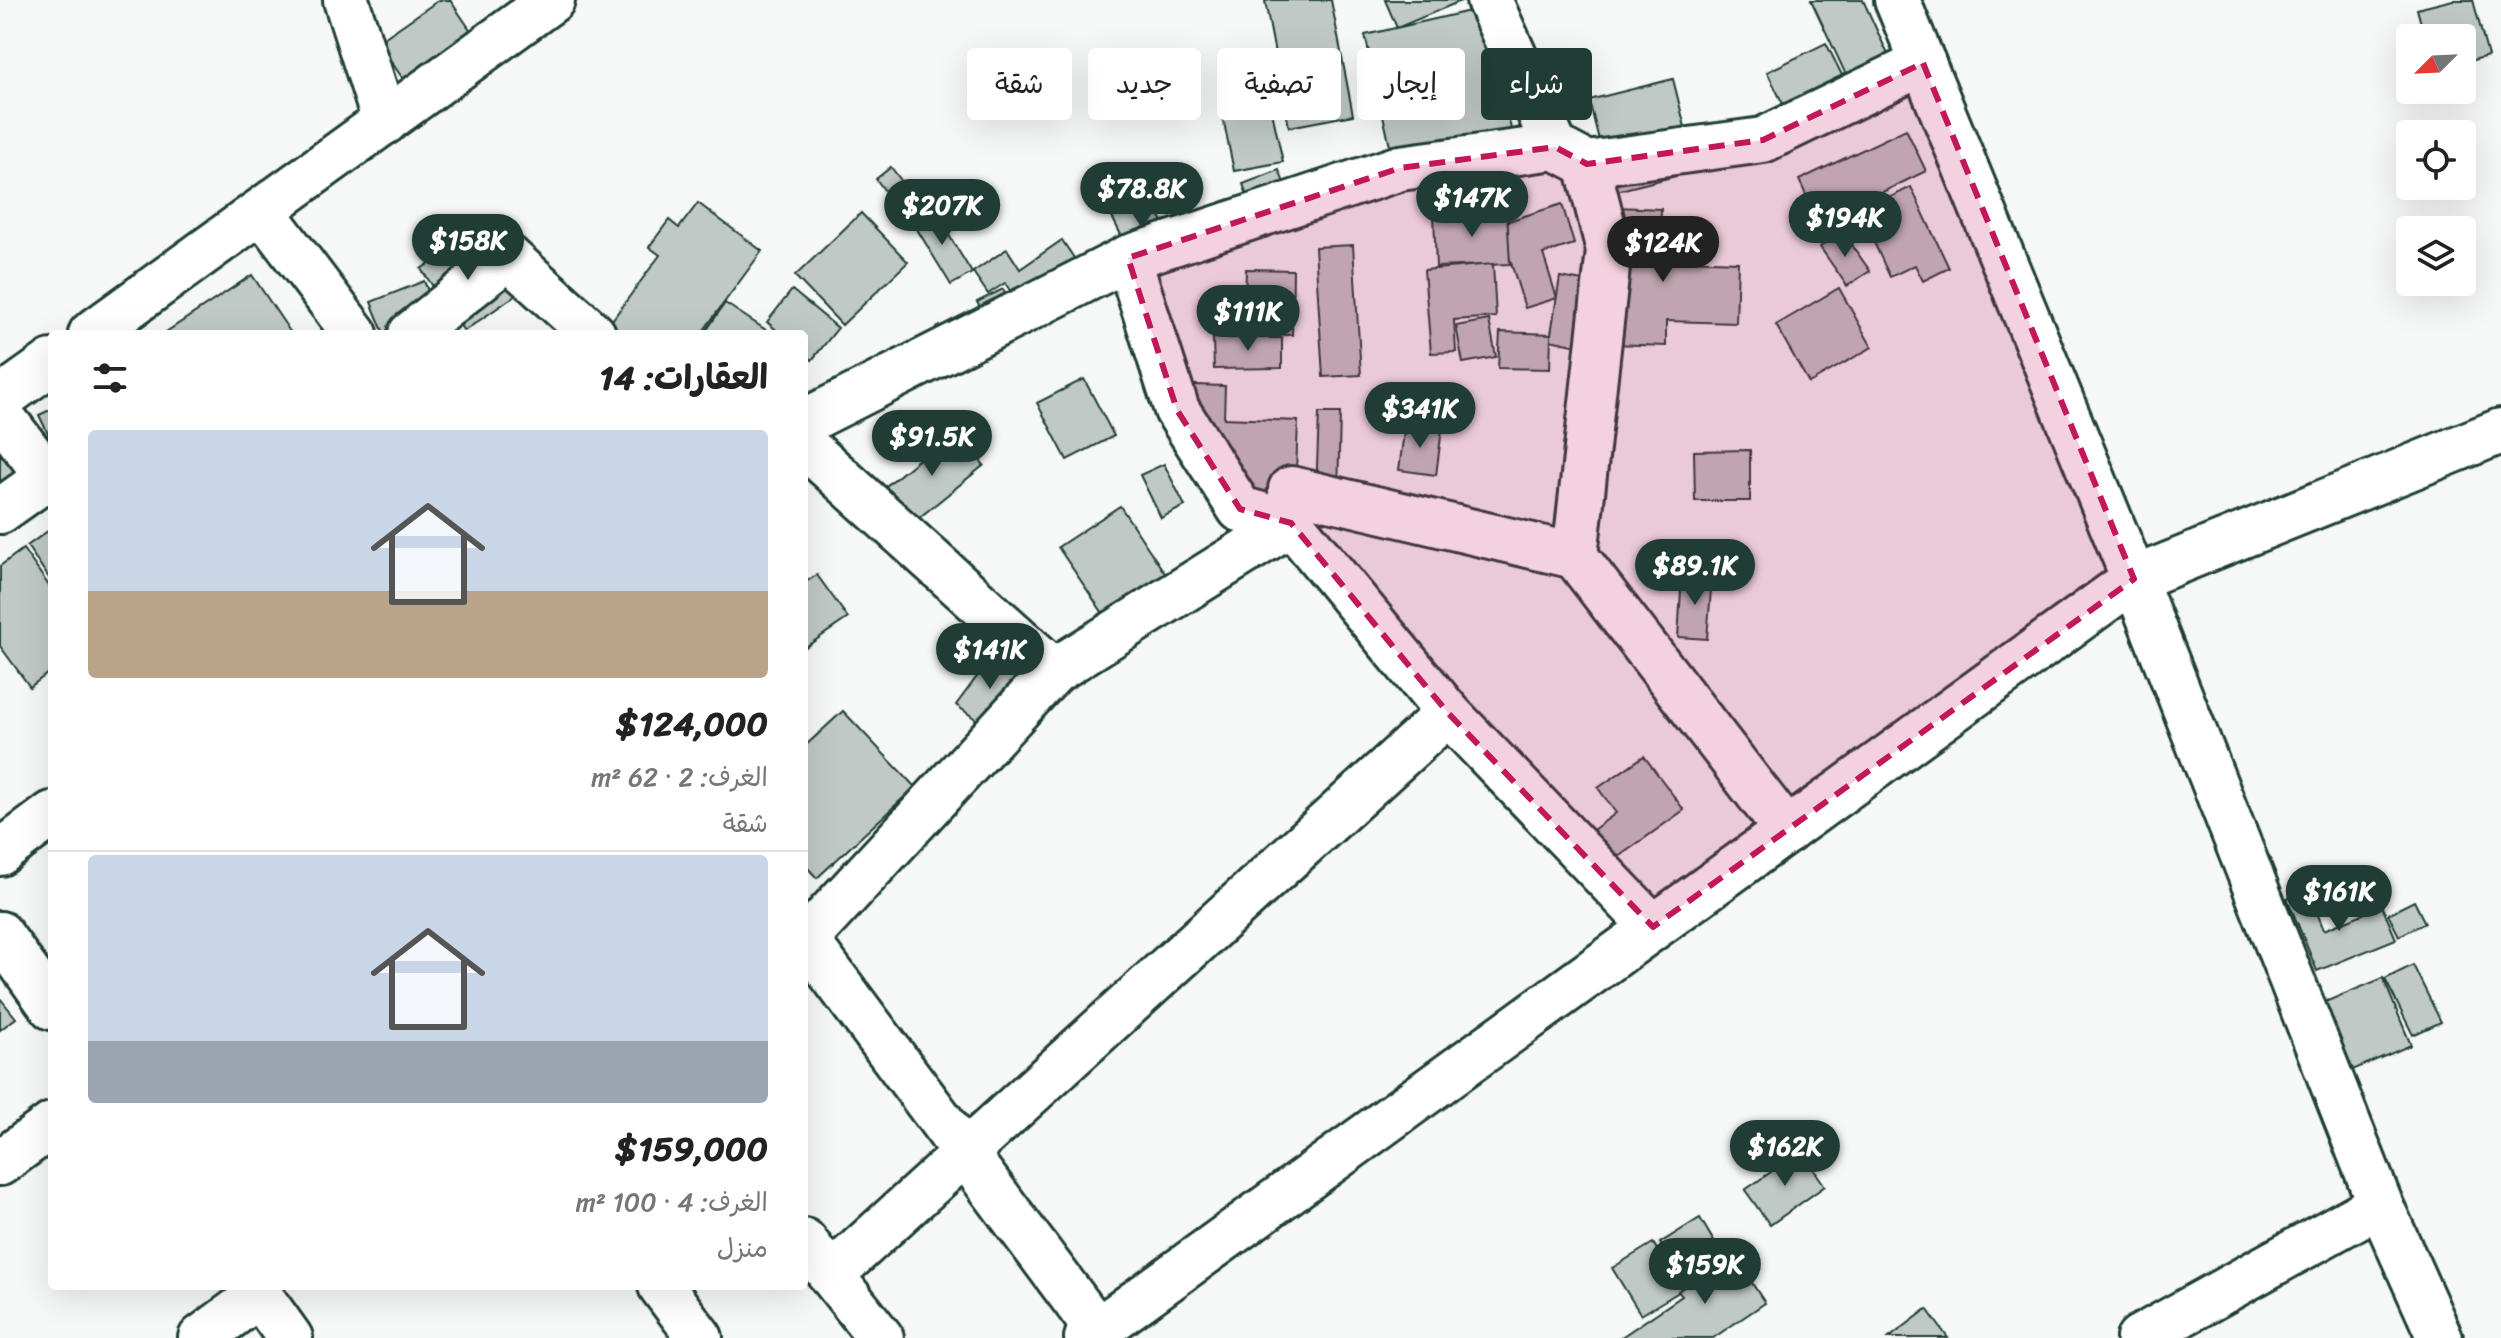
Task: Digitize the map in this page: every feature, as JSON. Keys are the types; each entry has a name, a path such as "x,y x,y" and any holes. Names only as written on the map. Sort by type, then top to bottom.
{"street":[{"path":"346,0 385,122"},
{"path":"97,330 552,0"},
{"path":"1489,0 1571,155 1609,250 1575,556"},
{"path":"1897,0 2134,579 2380,1204 2440,1338"},
{"path":"808,420 1128,258 1400,168 1763,140 1923,63"},
{"path":"262,211 352,330"},
{"path":"416,330 508,257 589,330"},
{"path":"1128,258 1177,410 1240,509 1291,523 1448,713 1653,927"},
{"path":"0,399 48,365"},
{"path":"0,414 48,477"},
{"path":"808,942 966,1153 1092,1334 2134,579 2501,431"},
{"path":"808,449 1054,671"},
{"path":"0,511 48,481"},
{"path":"1291,523 1291,489 1575,556 1787,831"},
{"path":"808,935 1054,671 1291,523"},
{"path":"831,1275 1448,713"},
{"path":"0,853 48,817"},
{"path":"0,934 48,1001"},
{"path":"0,1163 48,1128"},
{"path":"2139,1338 2380,1204"},
{"path":"808,1246 881,1338"},
{"path":"201,1338 256,1290 290,1338"},
{"path":"664,1290 700,1338"}],"highlighted area":[{"path":"1923,63 2134,579 1653,927 1448,713 1291,523 1240,509 1177,410 1128,258 1400,168 1555,147 1587,164 1763,140"}],"building":[{"path":"439,0 450,0 486,53 418,101 378,42"},
{"path":"1331,0 1340,48 1274,48 1265,1"},
{"path":"1385,0 1463,0 1397,28"},
{"path":"1811,0 1863,0 1896,72 1854,92"},
{"path":"2453,0 2473,0 2488,56 2476,59 2476,24 2421,24 2417,9"},
{"path":"1483,8 1492,48 1481,48 1481,120 1509,120 1517,155 1398,182 1384,120 1465,120 1465,48 1368,48 1365,35"},
{"path":"1826,43 1855,101 1796,130 1767,72"},
{"path":"1341,52 1353,115 1341,117"},
{"path":"1673,79 1696,171 1612,192 1592,112 1592,99"},
{"path":"1223,120 1274,120 1283,162 1234,171"},
{"path":"1288,120 1326,120 1289,127"},
{"path":"1906,129 1926,171 1819,223 1799,180"},
{"path":"891,167 921,207 906,219 876,179"},
{"path":"1279,170 1296,214 1259,228 1243,184"},
{"path":"1911,187 1949,268 1923,281 1915,265 1890,277 1860,212"},
{"path":"1149,194 1175,246 1136,265 1110,213"},
{"path":"698,203 762,251 704,330 611,330 607,327 660,255 649,247 669,220 679,228"},
{"path":"1562,204 1574,244 1543,254 1557,298 1525,308 1499,224"},
{"path":"1616,207 1661,209 1659,259 1738,262 1736,323 1666,321 1666,346 1612,344"},
{"path":"933,209 972,273 951,285 912,221"},
{"path":"1507,211 1510,264 1436,267 1434,214"},
{"path":"861,213 908,262 842,325 795,276"},
{"path":"1842,231 1870,271 1847,286 1820,247"},
{"path":"473,233 516,295 463,330 421,269"},
{"path":"1062,240 1092,285 1033,324 1005,283 988,294 973,272 1007,249 1020,269"},
{"path":"1353,245 1361,375 1323,377 1315,247"},
{"path":"1493,264 1496,317 1454,320 1456,352 1431,353 1424,270"},
{"path":"1246,269 1293,270 1292,335 1244,334"},
{"path":"252,275 289,330 169,330"},
{"path":"1560,277 1589,282 1578,346 1550,340"},
{"path":"424,281 444,330 382,330 371,302"},
{"path":"1839,288 1872,347 1809,383 1776,325"},
{"path":"1003,289 1023,329 997,341 977,302"},
{"path":"792,290 838,328 812,360 808,356 808,330 776,330 767,322"},
{"path":"725,303 766,330 707,330"},
{"path":"1489,320 1496,357 1463,363 1456,326"},
{"path":"1500,332 1551,334 1550,369 1498,368"},
{"path":"1213,338 1282,338 1282,368 1214,369"},
{"path":"1084,379 1114,436 1067,460 1037,403"},
{"path":"1195,385 1225,386 1224,418 1298,421 1295,498 1222,495 1192,454"},
{"path":"48,411 48,434 39,415"},
{"path":"1319,413 1340,413 1338,494 1316,493"},
{"path":"1405,424 1442,429 1436,475 1399,470"},
{"path":"955,430 984,465 909,526 880,491"},
{"path":"0,442 32,487 0,508"},
{"path":"1750,450 1750,501 1695,501 1694,451"},
{"path":"1164,464 1185,506 1161,518 1140,475"},
{"path":"1120,506 1174,587 1113,628 1058,547"},
{"path":"48,531 48,576 27,546"},
{"path":"23,549 48,584 48,673 30,687 0,646 0,566"},
{"path":"817,575 848,618 808,645 808,581"},
{"path":"1682,575 1712,577 1707,639 1678,637"},
{"path":"993,655 1024,678 987,727 956,705"},
{"path":"843,711 915,787 817,878 808,868 808,743"},
{"path":"1644,756 1684,810 1614,860 1593,830 1616,813 1598,788"},
{"path":"2308,890 2324,930 2382,906 2396,939 2317,971 2287,898"},
{"path":"2414,901 2425,923 2399,936 2388,914"},
{"path":"2413,965 2441,1022 2413,1035 2385,979"},
{"path":"2383,978 2411,1045 2348,1072 2320,1004"},
{"path":"0,998 16,1018 0,1030"},
{"path":"1801,1151 1825,1186 1770,1225 1745,1190"},
{"path":"1700,1218 1723,1257 1684,1281 1660,1243"},
{"path":"1653,1243 1682,1290 1641,1315 1612,1268"},
{"path":"1733,1254 1765,1303 1713,1338 1620,1338 1682,1296 1678,1291"},
{"path":"1927,1309 1948,1338 1889,1338"}]}
